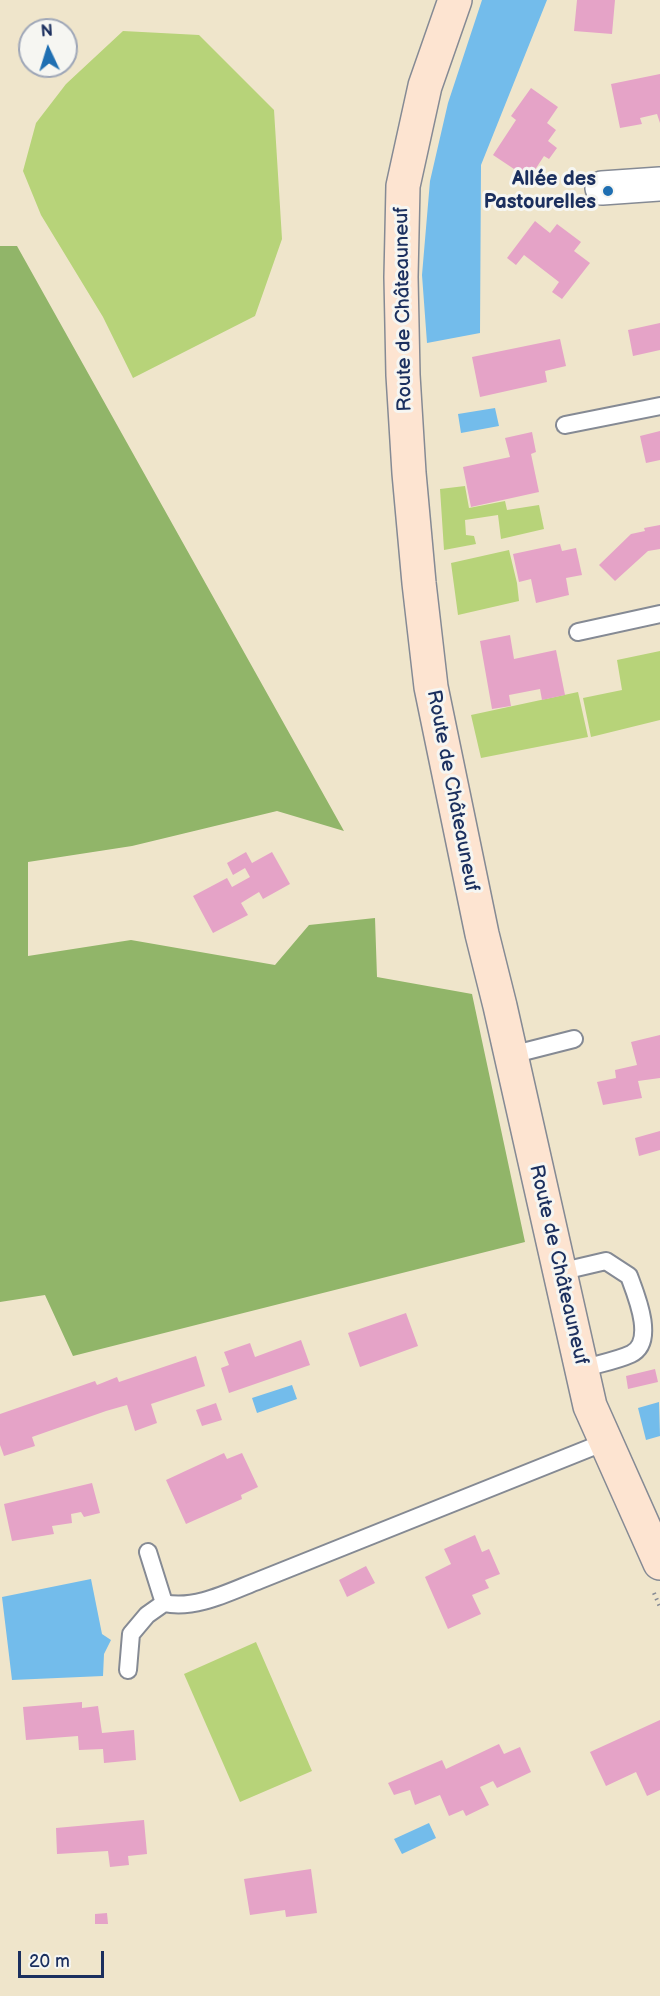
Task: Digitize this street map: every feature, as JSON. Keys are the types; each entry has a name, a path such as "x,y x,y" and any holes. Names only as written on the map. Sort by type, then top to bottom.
{"main road":[{"name":"Route de Châteauneuf","path":"455,0 425,86 404,186 401,278 403,375 418,584 431,687 467,866 590,1406 660,1563"}],"street":[{"path":"602,188 660,184"}],"lane":[{"path":"566,425 660,406"},
{"path":"578,632 660,614"},
{"path":"511,1055 574,1039"},
{"path":"559,1272 606,1261 629,1276 641,1312 644,1337 633,1353 581,1369"},
{"path":"128,1670 131,1634 147,1615 164,1603 184,1605 218,1596 605,1442"},
{"path":"148,1551 164,1603"}],"green space":[{"path":"123,31 199,35 274,110 282,239 255,316 133,378 103,317 41,215 23,171 36,123 66,84 72,78 78,78 78,73"},
{"path":"0,246 17,246 344,831 277,811 132,846 28,862 28,956 131,940 275,965 309,925 375,918 377,977 472,994 525,1242 73,1356 45,1295 0,1302"},
{"path":"465,486 469,508 505,501 507,510 539,505 544,529 501,539 498,515 465,520 466,535 474,536 476,544 444,550 440,489"},
{"path":"509,550 519,601 458,615 451,563"},
{"path":"660,651 660,720 591,737 583,698 622,690 617,660"},
{"path":"578,692 588,737 481,758 471,715"},
{"path":"256,1642 312,1771 240,1802 184,1674"}],"water":[{"path":"482,0 547,0 481,165 480,333 427,343 422,275 430,181 448,103"},
{"path":"495,408 499,426 461,433 458,414"},
{"path":"292,1385 297,1399 257,1413 252,1398"},
{"path":"659,1402 660,1436 646,1440 638,1408"},
{"path":"91,1579 102,1634 111,1640 104,1654 103,1676 12,1680 2,1597"},
{"path":"429,1823 436,1838 402,1854 394,1839"}],"building":[{"path":"577,0 615,0 612,34 574,31"},
{"path":"660,74 660,123 657,114 640,118 642,124 620,128 611,84"},
{"path":"531,88 558,107 547,123 556,130 548,141 557,148 549,159 544,156 529,179 493,155 516,120 511,116"},
{"path":"535,221 550,233 557,224 581,242 574,251 590,263 562,299 552,292 559,282 524,255 516,265 507,258"},
{"path":"660,323 660,350 633,356 628,330"},
{"path":"560,339 566,366 545,371 547,382 480,397 472,357"},
{"path":"660,431 660,460 646,463 640,436"},
{"path":"532,432 536,452 531,454 539,492 471,507 463,467 510,457 505,438"},
{"path":"660,525 660,549 648,551 615,581 599,565 631,534 645,531 644,528"},
{"path":"560,544 562,551 576,548 582,575 566,578 569,595 536,603 531,579 519,582 513,554"},
{"path":"510,635 514,659 556,650 565,695 542,700 540,689 509,695 511,706 492,709 480,641"},
{"path":"246,852 252,863 272,852 290,884 263,899 259,892 241,903 248,915 213,933 193,896 227,878 232,887 250,877 245,868 233,875 227,863"},
{"path":"660,1035 660,1078 638,1081 642,1098 603,1105 597,1082 616,1078 615,1070 637,1065 631,1042"},
{"path":"660,1131 660,1150 639,1156 635,1138"},
{"path":"406,1313 418,1346 360,1367 348,1333"},
{"path":"301,1340 310,1365 229,1393 221,1368 229,1365 224,1352 250,1343 255,1357"},
{"path":"196,1356 205,1386 151,1404 157,1423 135,1431 127,1405 32,1437 35,1446 4,1456 0,1445 0,1414 95,1381 97,1385 117,1377 119,1382"},
{"path":"655,1369 658,1382 628,1389 626,1376"},
{"path":"216,1403 222,1420 202,1426 196,1410"},
{"path":"224,1453 227,1459 242,1453 258,1487 241,1495 242,1499 186,1524 166,1480"},
{"path":"92,1483 100,1513 84,1517 81,1512 71,1514 72,1523 52,1526 54,1534 12,1541 4,1504"},
{"path":"475,1535 482,1552 489,1549 500,1574 485,1580 489,1588 472,1595 481,1614 448,1629 425,1577 451,1564 444,1549"},
{"path":"366,1566 375,1583 347,1597 339,1580"},
{"path":"82,1702 82,1708 98,1706 102,1733 134,1730 136,1760 104,1763 103,1749 79,1750 78,1736 26,1740 23,1707"},
{"path":"660,1720 660,1790 647,1796 636,1772 606,1786 590,1752"},
{"path":"499,1744 504,1754 520,1747 531,1772 497,1788 493,1781 480,1787 489,1805 466,1816 463,1810 449,1816 440,1795 415,1805 410,1790 394,1795 388,1783 442,1760 446,1769"},
{"path":"144,1820 147,1854 128,1856 129,1865 110,1867 108,1851 57,1854 56,1828"},
{"path":"311,1869 317,1913 286,1917 285,1910 250,1915 244,1879"},
{"path":"107,1913 108,1924 95,1924 95,1914"}],"place":[{"name":"Allée des Pastourelles","path":"608,191"}]}
